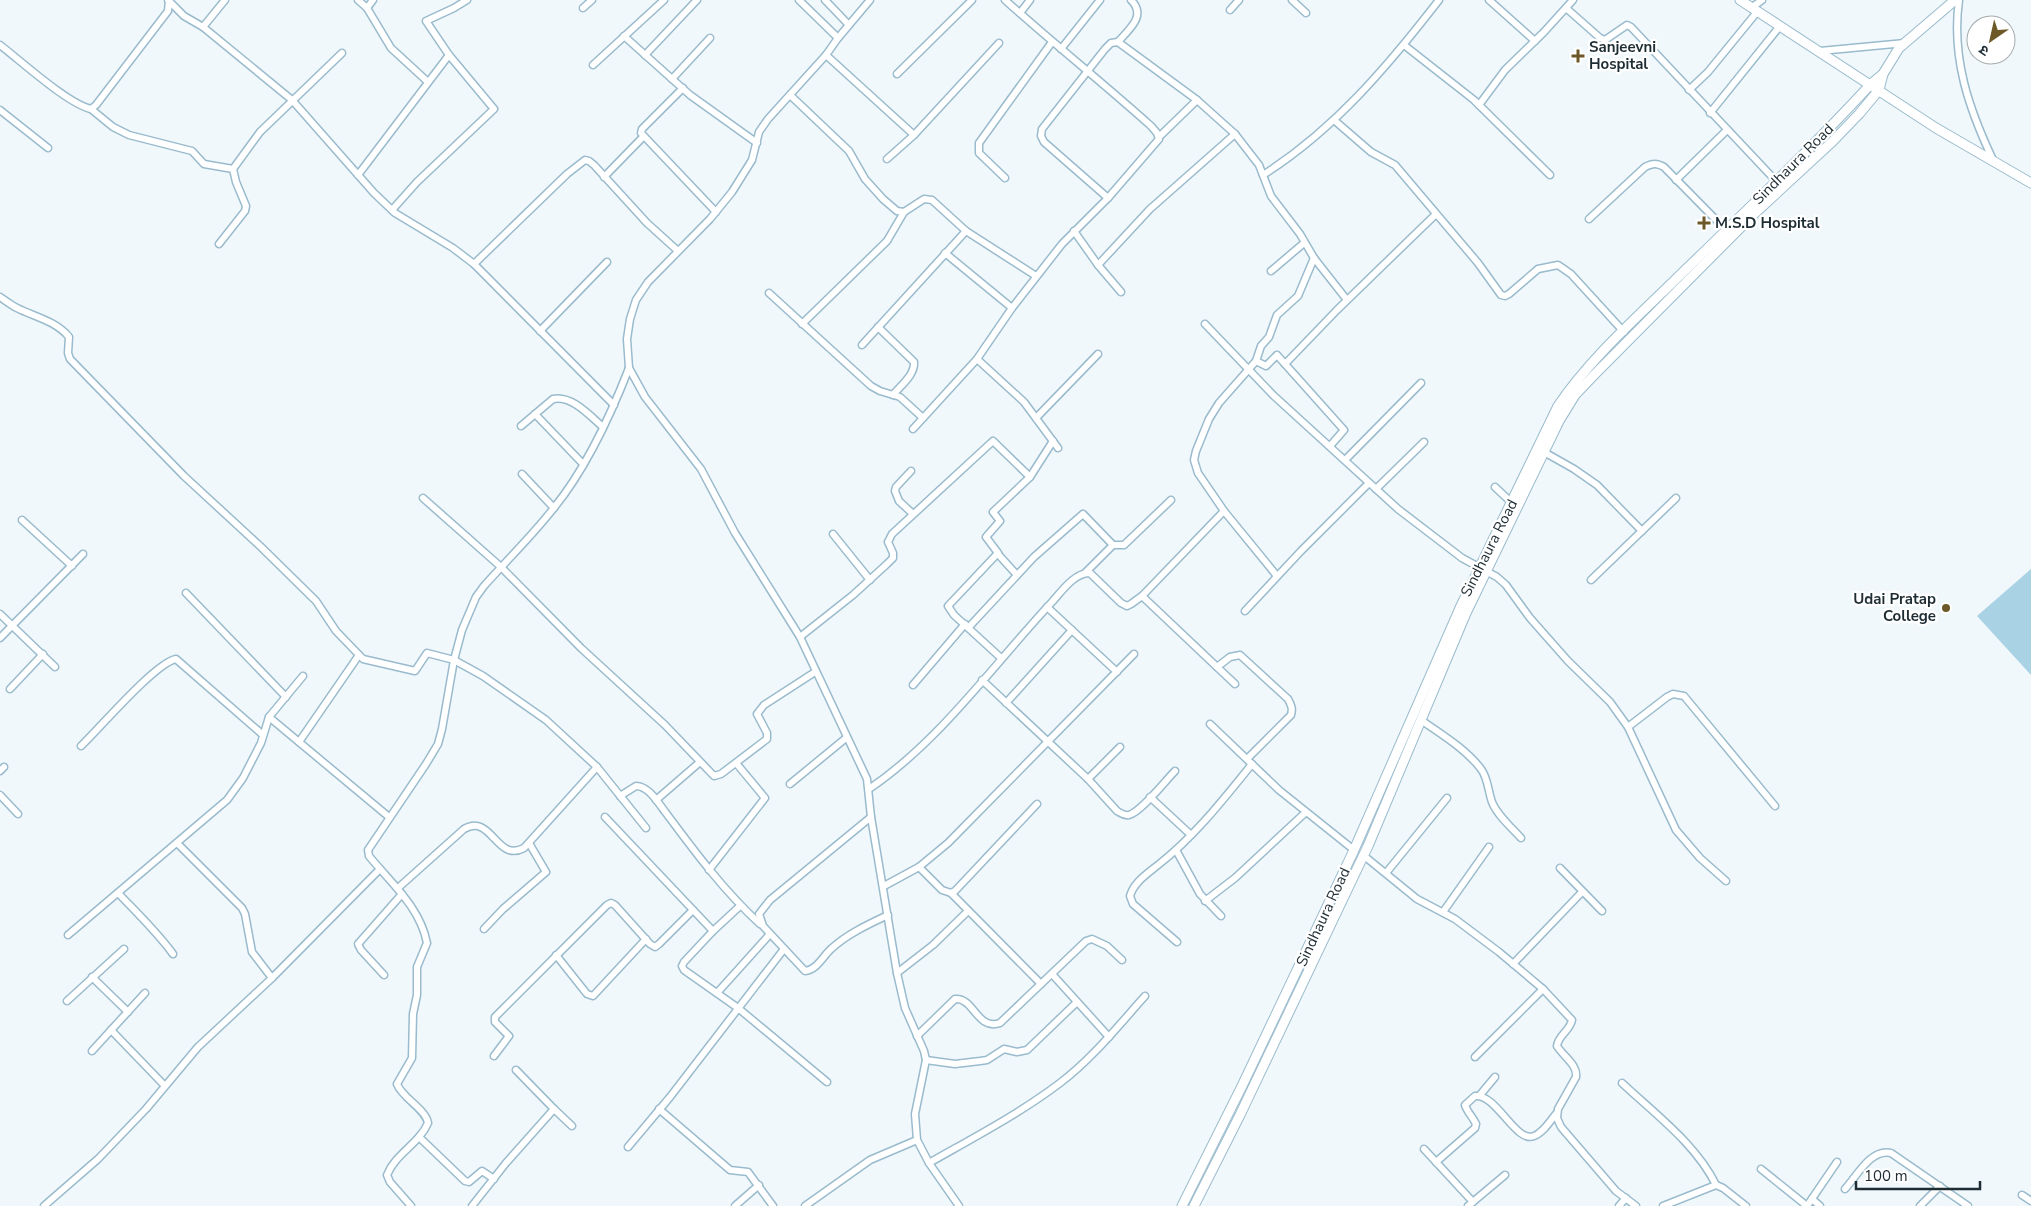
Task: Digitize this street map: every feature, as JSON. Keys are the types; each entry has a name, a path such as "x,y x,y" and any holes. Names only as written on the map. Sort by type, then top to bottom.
{"street":[{"path":"169,0 184,16 203,28 292,100 392,210 453,248 474,264 614,405"},
{"path":"91,109 168,12 169,0"},
{"path":"203,28 225,0"},
{"path":"358,0 367,8 391,48 428,82"},
{"path":"367,8 373,0"},
{"path":"392,210 417,182 494,109 449,55 426,21 467,0"},
{"path":"583,8 592,0"},
{"path":"592,65 664,0"},
{"path":"645,55 697,0"},
{"path":"799,0 838,38"},
{"path":"825,0 849,25"},
{"path":"870,0 826,55 768,119 760,132 746,171 716,212 648,282 636,300 627,339 629,368 645,397 701,469 735,533 800,637 846,738 867,778 871,817 897,973 905,1008 924,1051 926,1060 915,1114 917,1140 929,1163 959,1206"},
{"path":"897,74 972,0"},
{"path":"1005,0 1151,126 1159,137"},
{"path":"1020,13 1030,0"},
{"path":"1061,49 1100,0"},
{"path":"1108,198 1049,148 1041,136 1042,129 1105,49 1111,43 1118,42 1133,24 1139,14 1138,7 1131,0"},
{"path":"1230,10 1240,0"},
{"path":"1292,0 1306,13"},
{"path":"1264,175 1302,149 1371,83 1439,0"},
{"path":"1489,0 1536,41"},
{"path":"1479,105 1505,70 1536,41 1573,0"},
{"path":"1740,0 1936,128 2030,181"},
{"path":"1689,90 1708,72 1762,0"},
{"name":"Sindhaura Road","path":"1182,1206 1242,1086 1354,850 1558,406 1571,387 1624,332 1883,74 1899,48 1955,0"},
{"path":"1959,0 1957,38 1963,85 1978,129 1994,162"},
{"path":"1566,8 1600,38 1605,40 1622,27 1627,25 1631,27 1776,181"},
{"path":"1710,112 1780,26"},
{"path":"624,36 672,79 724,121 757,142"},
{"path":"672,79 710,38"},
{"path":"1005,178 979,153 979,143 1052,42"},
{"path":"1118,42 1197,100 1235,134 1259,165 1271,196 1314,258 1348,300"},
{"path":"887,158 914,135 999,43"},
{"path":"1820,51 1905,43"},
{"path":"0,44 69,98 83,107 91,109 112,127 129,135 192,151 204,164 233,170"},
{"path":"1404,45 1479,105 1550,175"},
{"path":"219,244 245,211 246,206 233,170 260,132 342,53"},
{"path":"358,174 449,55"},
{"path":"826,55 914,135"},
{"path":"1194,1206 1240,1115 1363,854 1483,569 1559,421 1575,395 1753,216 1833,141 1879,90 1883,74"},
{"path":"683,88 642,129 641,134 716,212"},
{"path":"790,96 848,151 865,179 883,199 897,211 904,212"},
{"path":"912,429 978,359 1012,308 1062,244 1108,198 1158,142 1159,137 1197,100"},
{"path":"0,110 48,148"},
{"path":"1334,120 1370,152 1395,165 1478,263 1501,295 1509,294 1538,269 1558,265 1572,274 1624,332"},
{"path":"1676,180 1727,130"},
{"path":"1098,266 1150,209 1235,134"},
{"path":"604,177 643,137"},
{"path":"474,264 580,162 585,160 589,161 641,217 678,251"},
{"path":"1589,219 1651,164 1657,164 1664,168 1726,230"},
{"path":"802,324 887,241 904,212 924,199 932,200 966,231 1036,276"},
{"path":"1285,364 1436,214"},
{"path":"862,345 966,231"},
{"path":"1074,232 1098,266 1120,292"},
{"path":"1271,271 1304,242"},
{"path":"946,253 1012,308"},
{"path":"1278,576 1224,511 1198,473 1194,460 1209,419 1219,403 1256,361 1261,346 1270,337 1277,315 1298,296 1314,258"},
{"path":"540,331 607,262"},
{"path":"769,293 871,386 900,397 923,418"},
{"path":"0,297 17,308 51,323 65,332 69,337 68,353 70,358 184,476 316,601 336,631 363,659 415,671 427,652 454,660 483,676 537,712 561,732 597,767 646,828"},
{"path":"1204,324 1273,395 1398,509 1453,552 1506,585 1568,662 1610,702 1628,727 1676,830 1700,858 1726,882"},
{"path":"878,328 914,362 912,373 893,395"},
{"path":"1036,418 1098,354"},
{"path":"1256,361 1266,366 1277,354 1344,430 1330,446"},
{"path":"978,359 1006,384 1036,418 1058,448"},
{"path":"410,1206 390,1182 387,1174 426,1128 428,1120 401,1092 396,1084 412,1058 413,1014 417,995 417,967 427,943 415,912 400,891 369,856 368,850 438,744 454,660 462,630 476,597 554,508 583,464 603,427 629,368"},
{"path":"1345,460 1421,383"},
{"path":"521,426 553,399 559,398 574,404 603,427"},
{"path":"535,414 583,464"},
{"path":"800,637 870,580 893,558 894,554 888,542 890,538 913,514 994,441 1030,477"},
{"path":"1017,575 997,554 986,538 1000,521 993,512 1030,477 1053,441"},
{"path":"1376,489 1424,442"},
{"path":"1544,452 1588,478 1642,531"},
{"path":"911,471 894,491 899,500 913,514"},
{"path":"522,474 554,508"},
{"path":"1245,611 1369,483"},
{"path":"1495,487 1512,503"},
{"path":"423,498 501,567 582,648 666,725 710,773 717,776 764,742 768,737 757,718 757,714 764,705 815,672"},
{"path":"1591,580 1676,498"},
{"path":"869,789 920,750 1074,579 1085,573 1113,545 1124,545 1171,500"},
{"path":"1085,573 1096,578 1121,603 1127,606 1142,596 1224,511"},
{"path":"913,685 1034,557 1083,514 1113,545"},
{"path":"22,520 72,566"},
{"path":"833,534 870,580"},
{"path":"0,638 83,554"},
{"path":"997,554 948,606 1001,658"},
{"path":"186,593 286,697"},
{"path":"1142,596 1235,684"},
{"path":"1047,607 1117,672"},
{"path":"0,614 55,667"},
{"path":"1006,703 1072,630"},
{"path":"10,689 43,654"},
{"path":"299,742 359,654"},
{"path":"884,886 893,883 919,867 948,843 1134,654"},
{"path":"1177,942 1134,904 1130,896 1134,886 1176,850 1216,808 1249,762 1291,715 1293,710 1292,705 1274,686 1240,655 1230,657 1217,667"},
{"path":"81,746 133,692 168,662 176,659 263,735"},
{"path":"68,935 177,843 235,791 261,743 269,717 303,676"},
{"path":"982,680 1088,779 1109,803 1124,815 1138,810 1175,771"},
{"path":"1628,727 1667,697 1673,694 1684,696 1774,806"},
{"path":"269,717 389,817"},
{"path":"1421,720 1456,746 1480,768 1485,776 1497,811 1521,838"},
{"path":"1210,724 1249,762 1306,812 1354,850"},
{"path":"790,784 846,738"},
{"path":"1088,779 1120,747"},
{"path":"656,800 700,762"},
{"path":"709,870 765,798 736,763"},
{"path":"384,975 360,950 358,944 400,891 464,829 471,825 476,824 483,827 500,845 510,850 518,851 529,843 597,767"},
{"path":"620,796 636,786 640,786 656,800 709,870 740,906 763,926 805,971 811,970 835,944 888,915"},
{"path":"0,796 18,814"},
{"path":"1150,796 1191,835"},
{"path":"1386,873 1447,798"},
{"path":"951,893 961,886 1037,804"},
{"path":"1205,901 1235,878 1306,812"},
{"path":"605,816 713,931"},
{"path":"763,926 758,914 765,904 871,817"},
{"path":"177,843 242,908 245,914 252,952 272,978"},
{"path":"484,930 503,909 546,872 529,843"},
{"path":"1443,912 1488,847"},
{"path":"1176,850 1205,901 1221,916"},
{"path":"1363,854 1417,899 1455,919 1513,964 1543,989 1572,1020 1568,1030 1557,1040 1556,1046 1575,1067 1577,1072 1556,1114 1540,1132 1532,1137 1528,1137 1518,1131 1486,1097 1480,1095"},
{"path":"919,867 942,890 951,893 1041,984"},
{"path":"1560,868 1602,912"},
{"path":"44,1206 98,1158 165,1086 198,1047 272,978 380,869"},
{"path":"1513,964 1582,892"},
{"path":"118,893 160,936 174,954"},
{"path":"494,1056 510,1036 495,1022 495,1016 611,903 655,947 694,910"},
{"path":"740,906 713,931 682,966 684,970 738,1008 827,1082"},
{"path":"897,973 933,945 968,911"},
{"path":"717,993 770,934"},
{"path":"556,955 587,994 593,996 646,939"},
{"path":"917,1036 955,999 960,998 988,1024 1000,1023 1086,941 1092,939 1107,946 1122,960"},
{"path":"67,1001 124,949"},
{"path":"628,1147 784,949"},
{"path":"1052,974 1109,1037"},
{"path":"92,977 128,1012"},
{"path":"1475,1057 1543,989"},
{"path":"92,1051 145,993"},
{"path":"929,1163 1014,1114 1061,1083 1091,1056 1145,996"},
{"path":"926,1060 955,1064 987,1060 1004,1049 1017,1052 1027,1050 1077,1002"},
{"path":"111,1030 165,1086"},
{"path":"516,1070 572,1126"},
{"path":"1436,1162 1475,1128 1474,1119 1465,1105 1471,1098 1480,1095 1495,1077"},
{"path":"1622,1083 1667,1124 1698,1157 1716,1185 1724,1188 1746,1206"},
{"path":"472,1206 554,1109"},
{"path":"659,1110 724,1166 736,1172 748,1172 774,1206"},
{"path":"1556,1114 1561,1127 1616,1191 1636,1206"},
{"path":"419,1137 465,1181 469,1182 482,1171 494,1179"},
{"path":"805,1206 870,1160 917,1140"},
{"path":"1424,1149 1471,1204 1505,1175"},
{"path":"1846,1190 1875,1154 1884,1152 1891,1153 1968,1206"},
{"path":"1761,1169 1807,1206 1837,1162"},
{"path":"735,1206 759,1185"},
{"path":"1663,1206 1716,1185"},
{"path":"1920,1206 1940,1186"},
{"path":"2022,1195 2031,1201"},
{"path":"1619,1206 1626,1198"},
{"path":"1812,1199 1820,1206"}],"shaded area":[{"path":"2031,569 2031,675 1977,616"}],"place":[{"name":"Sanjeevni Hospital","path":"1578,56"},
{"name":"M.S.D Hospital","path":"1704,223"},
{"name":"Udai Pratap College","path":"1946,608"}]}
